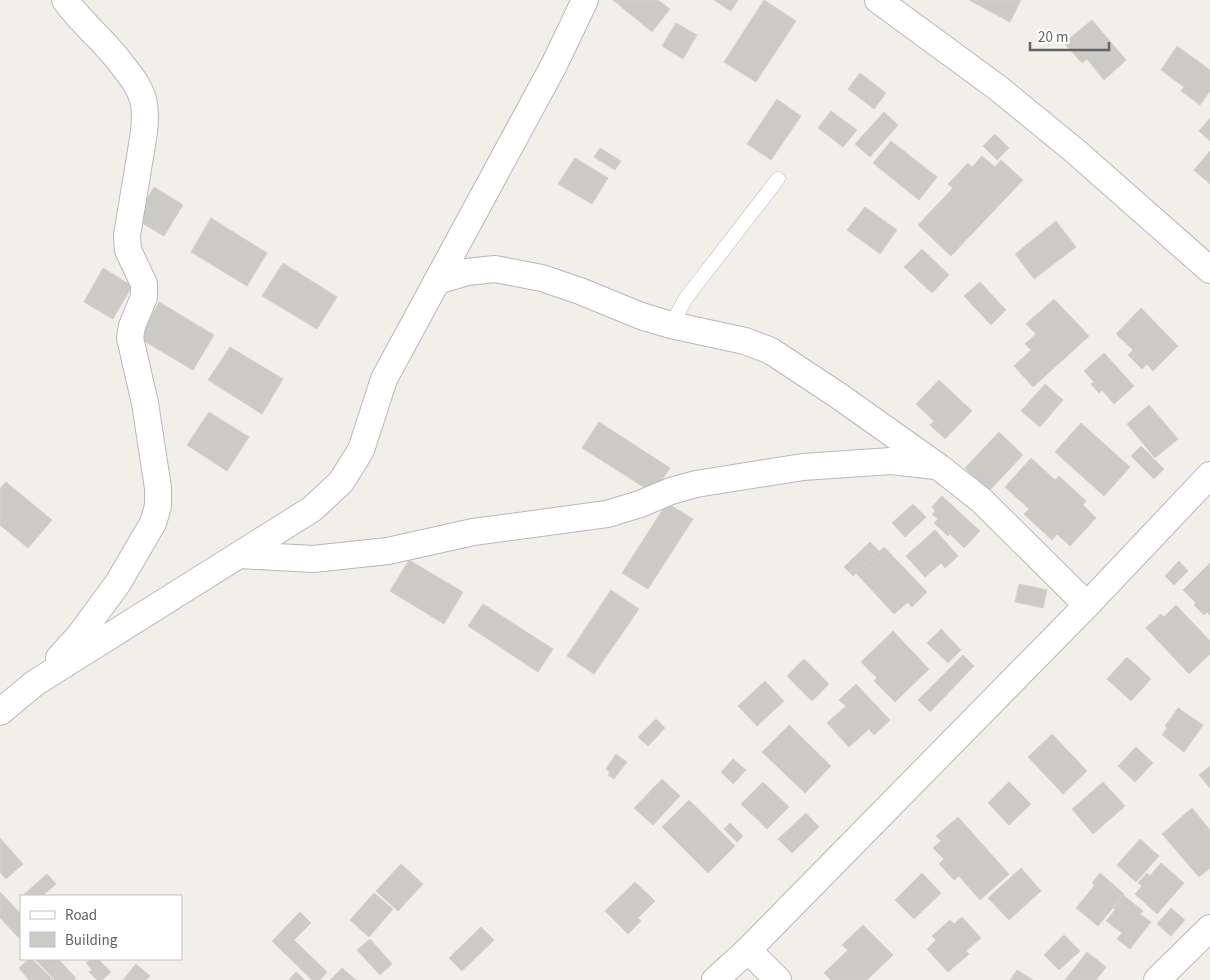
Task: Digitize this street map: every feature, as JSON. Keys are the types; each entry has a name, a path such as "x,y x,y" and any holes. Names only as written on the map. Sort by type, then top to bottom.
{"street":[{"path":"0,712 35,683 80,636 118,583 153,523 158,506 158,488 145,403 130,338 132,326 144,298 144,284 128,250 128,235 145,113 143,99 139,88 124,66 65,0"},
{"path":"35,683 312,509 341,482 361,450 384,379 554,65 586,0"},
{"path":"878,0 1005,94 1075,151 1210,270"},
{"path":"437,281 467,272 495,270 542,278 641,316 671,325 745,341 771,351 839,396 939,467 981,500 1087,605"},
{"path":"240,555 314,559 388,551 472,532 607,514 696,484 803,467 891,460 939,467"},
{"path":"715,980 748,950 1087,605 1210,475"},
{"path":"1157,980 1210,928"},
{"path":"748,950 778,980"}],"lane":[{"path":"671,325 686,298 778,179"}],"building":[{"path":"613,0 658,0 670,9 652,32"},
{"path":"714,0 738,0 731,11"},
{"path":"764,0 796,21 756,82 724,62"},
{"path":"969,0 1021,0 1010,22"},
{"path":"1092,20 1126,60 1104,80 1087,59 1082,63 1064,43"},
{"path":"676,23 697,35 683,59 662,46"},
{"path":"1177,46 1210,70 1210,91 1200,105 1181,91 1184,87 1161,70"},
{"path":"860,73 886,93 874,109 848,89"},
{"path":"777,99 801,116 771,160 747,144"},
{"path":"831,111 857,130 843,147 818,128"},
{"path":"884,112 898,125 870,157 855,144"},
{"path":"1210,118 1210,141 1199,131"},
{"path":"995,134 1009,148 997,160 983,146"},
{"path":"891,141 937,177 919,200 873,163"},
{"path":"600,148 621,161 615,170 594,157"},
{"path":"1210,151 1210,184 1194,170"},
{"path":"982,156 995,167 1001,160 1023,180 951,256 918,225 953,188 948,184 968,163 972,167"},
{"path":"575,158 608,178 592,204 558,184"},
{"path":"154,187 183,205 164,236 135,219"},
{"path":"865,207 897,230 880,254 847,230"},
{"path":"211,218 267,253 247,286 191,252"},
{"path":"1056,221 1076,247 1034,279 1015,254"},
{"path":"922,249 949,275 932,293 904,267"},
{"path":"283,263 337,297 317,329 262,296"},
{"path":"103,268 132,286 113,319 84,302"},
{"path":"980,282 1006,310 991,325 964,296"},
{"path":"1054,299 1089,336 1033,387 1014,366 1031,350 1025,344 1036,334 1026,324"},
{"path":"159,302 214,335 193,370 139,338"},
{"path":"1141,308 1178,346 1153,371 1147,364 1142,369 1128,355 1133,350 1116,334"},
{"path":"230,347 283,379 262,414 208,380"},
{"path":"1104,353 1134,386 1114,404 1102,390 1099,393 1091,384 1094,382 1084,371"},
{"path":"939,380 972,411 945,439 930,425 934,421 916,404"},
{"path":"1045,384 1063,400 1040,427 1021,411"},
{"path":"1149,405 1178,439 1155,458 1127,424"},
{"path":"209,412 249,437 227,471 187,445"},
{"path":"599,422 670,468 653,493 582,448"},
{"path":"1081,423 1130,467 1104,496 1055,452"},
{"path":"999,432 1023,455 989,491 965,468"},
{"path":"1141,446 1164,469 1154,479 1131,456"},
{"path":"1031,458 1055,480 1059,476 1086,501 1083,505 1096,518 1070,546 1057,534 1052,540 1024,514 1029,509 1005,487"},
{"path":"6,482 52,520 28,548 0,525 0,489"},
{"path":"942,496 980,531 964,548 950,534 948,536 934,523 938,519 932,514 935,511 932,507"},
{"path":"667,503 693,519 648,589 622,573"},
{"path":"913,504 926,517 905,537 892,523"},
{"path":"935,530 958,556 945,568 941,563 925,577 906,556"},
{"path":"870,542 879,551 853,576 844,567"},
{"path":"884,547 927,592 912,607 908,602 894,614 856,573"},
{"path":"409,560 463,592 444,624 390,591"},
{"path":"1179,561 1188,571 1174,585 1165,576"},
{"path":"1210,563 1210,615 1207,612 1204,615 1194,605 1196,603 1183,590"},
{"path":"1019,584 1047,590 1043,608 1015,602"},
{"path":"611,590 639,609 594,674 567,656"},
{"path":"483,604 553,649 538,672 468,626"},
{"path":"1176,605 1210,641 1210,654 1189,674 1146,628 1161,614 1164,617"},
{"path":"941,629 961,650 948,663 927,643"},
{"path":"893,631 929,669 895,702 874,681 877,678 861,662"},
{"path":"963,655 974,666 930,712 918,700"},
{"path":"1127,657 1151,679 1131,701 1107,679"},
{"path":"804,659 829,684 812,701 787,676"},
{"path":"765,681 784,701 757,726 738,706"},
{"path":"856,684 890,720 874,735 869,729 849,747 827,723 846,706 839,700"},
{"path":"1178,708 1203,725 1184,752 1162,735 1167,728 1165,726"},
{"path":"656,719 665,728 648,746 638,737"},
{"path":"789,725 831,766 805,793 762,752"},
{"path":"1052,734 1087,771 1063,794 1028,757"},
{"path":"1136,747 1153,763 1135,782 1118,766"},
{"path":"616,754 627,762 614,779 608,775 610,772 606,769"},
{"path":"733,759 746,770 733,784 721,772"},
{"path":"1210,766 1210,788 1199,775"},
{"path":"662,779 680,796 653,825 634,808"},
{"path":"763,782 789,807 767,829 741,804"},
{"path":"1009,782 1031,804 1009,825 988,803"},
{"path":"1103,782 1125,806 1093,834 1072,809"},
{"path":"689,800 735,846 708,873 662,827"},
{"path":"1192,808 1210,830 1210,868 1199,877 1162,834"},
{"path":"806,813 819,827 792,853 778,839"},
{"path":"958,817 1009,874 980,900 959,876 954,880 939,864 944,859 933,848 941,841 936,836"},
{"path":"730,823 743,836 737,842 724,829"},
{"path":"0,838 23,864 6,879 0,872"},
{"path":"1140,839 1159,856 1136,882 1117,865"},
{"path":"1161,863 1184,883 1157,914 1135,894 1142,886 1138,883 1147,873 1150,876"},
{"path":"401,864 423,884 398,911 376,891"},
{"path":"1021,868 1041,891 1009,920 988,898"},
{"path":"922,873 941,893 914,919 895,900"},
{"path":"1100,873 1124,894 1098,926 1076,908 1095,885 1092,883"},
{"path":"47,874 56,884 43,895 23,895"},
{"path":"635,882 655,901 638,918 641,921 628,934 605,911"},
{"path":"0,892 20,913 20,939 0,918"},
{"path":"374,893 393,909 369,937 350,920"},
{"path":"1123,895 1143,911 1140,914 1151,922 1130,949 1117,939 1122,933 1106,921 1115,910 1114,908"},
{"path":"1171,908 1185,920 1171,936 1157,924"},
{"path":"300,912 311,923 294,940 327,972 320,980 312,980 272,941"},
{"path":"962,917 981,938 966,951 969,954 948,972 927,949 936,940 932,936 950,920 954,924"},
{"path":"863,925 893,955 867,980 831,980 824,973 848,950 842,945"},
{"path":"481,927 494,940 462,971 449,958"},
{"path":"1064,935 1080,951 1059,970 1044,955"},
{"path":"370,939 392,964 380,975 357,950"},
{"path":"1087,952 1106,967 1096,980 1065,980"},
{"path":"28,960 33,960 53,980 29,980 19,968"},
{"path":"36,960 59,960 76,978 74,980 55,980"},
{"path":"90,960 99,960 111,972 102,980 97,980 89,972 92,970 86,963"},
{"path":"136,964 150,976 146,980 123,980"},
{"path":"342,968 356,980 330,980"},
{"path":"1017,970 1033,980 1010,980"},
{"path":"296,972 305,980 289,980"}]}
